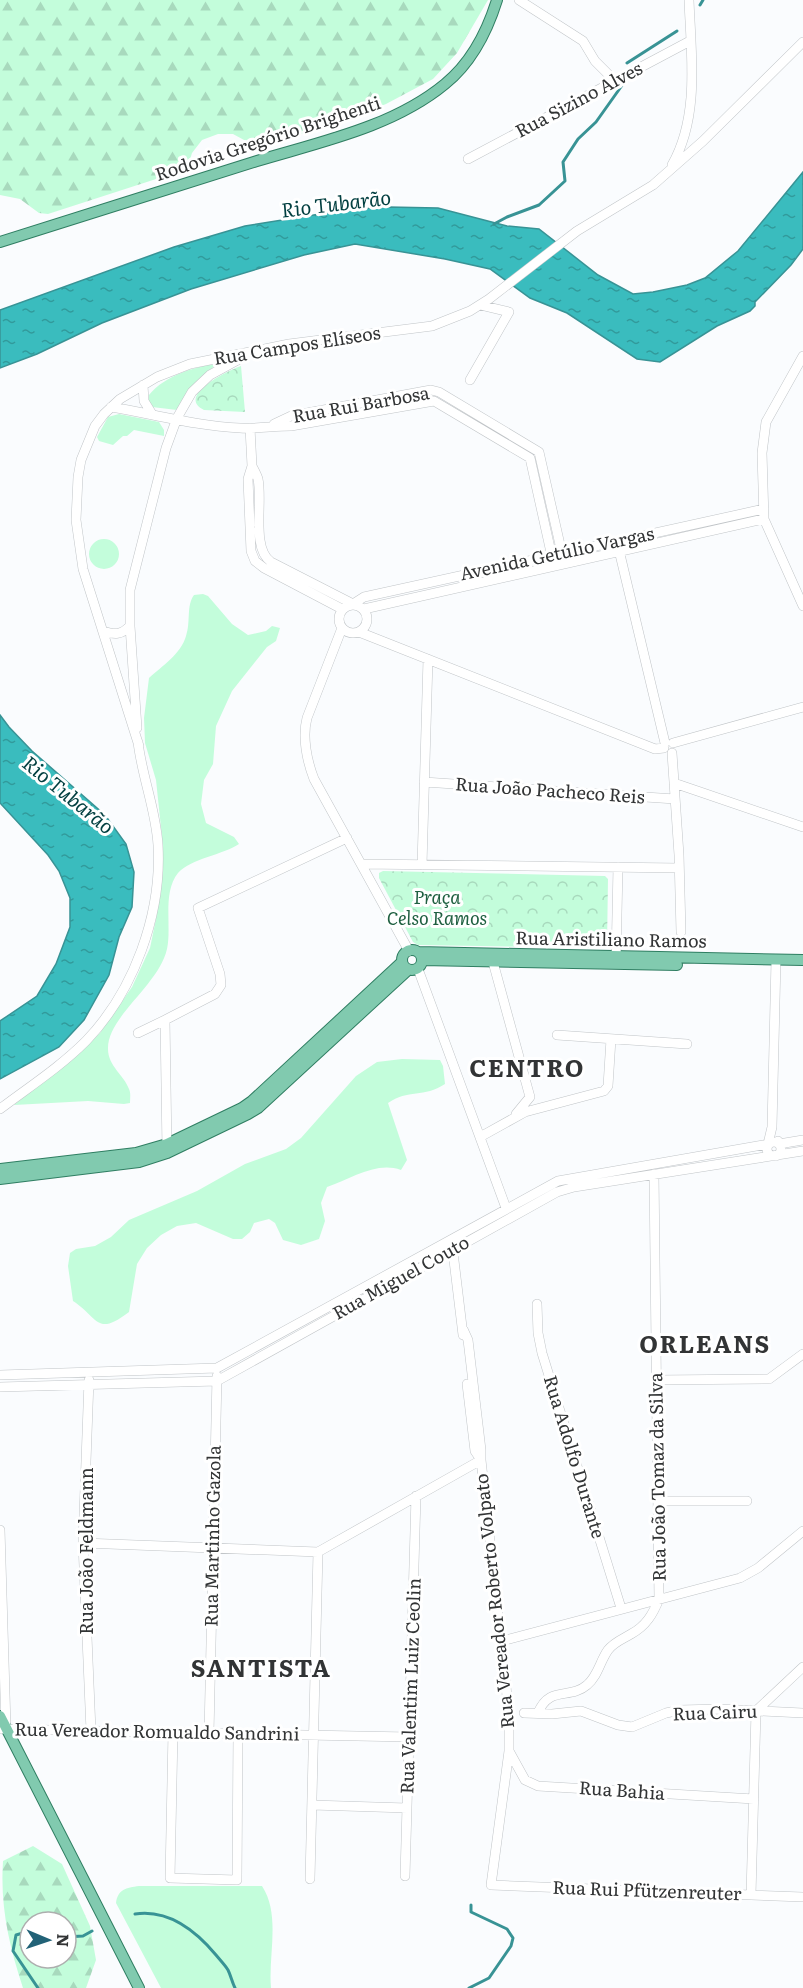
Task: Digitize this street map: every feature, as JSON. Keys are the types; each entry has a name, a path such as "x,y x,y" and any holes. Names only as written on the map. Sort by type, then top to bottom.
{"main road":[{"name":"Rodovia Gregório Brighenti","path":"0,242 335,137 408,109 444,85 465,64 484,34 497,0"},
{"name":"Rua Aristiliano Ramos","path":"413,961 616,960"},
{"name":"Rua Aristiliano Ramos","path":"413,961 616,960 776,963 803,967"},
{"name":"Rua Aristiliano Ramos","path":"776,963 803,960"},
{"path":"0,1179 133,1164 167,1148 248,1105 298,1064 413,961"},
{"path":"0,1169 167,1148"},
{"path":"0,1716 3,1729 139,1988"}],"street":[{"path":"519,0 583,41 595,61 615,81"},
{"path":"669,171 678,155 687,127 691,91 689,0"},
{"name":"Rua Sizino Alves","path":"468,159 690,41"},
{"name":"Rua Campos Elíseos","path":"104,631 80,556 76,497 81,460 95,426 111,407 157,377 190,364 289,345 432,326 458,317 489,299 577,231 639,194 669,171 723,122 803,42"},
{"path":"470,380 509,312 480,305"},
{"path":"139,746 130,626 131,582 166,448 177,418 199,384 221,368 253,352"},
{"path":"803,356 771,413 764,430 762,453 764,514 803,606"},
{"path":"143,385 144,401 152,414"},
{"name":"Rua Rui Barbosa","path":"111,407 230,427 250,428 270,425 291,416 317,417 421,397 435,390 457,403 484,425 511,441 539,452 541,485 557,554 554,566"},
{"name":"Rua Rui Barbosa","path":"421,397 484,425"},
{"path":"452,412 457,403"},
{"path":"250,428 252,466 248,479 253,558 264,568 364,609 367,621 359,632"},
{"path":"252,466 258,478 260,540 263,554 271,562 342,609"},
{"name":"Avenida Getúlio Vargas","path":"353,604 364,597 557,554 618,546 764,514"},
{"path":"618,546 668,747 674,783 681,932"},
{"name":"Avenida Getúlio Vargas","path":"364,609 554,566 618,546"},
{"path":"253,558 263,554"},
{"name":"Rua Rui Barbosa","path":"557,554 565,563"},
{"path":"450,578 453,589"},
{"path":"353,604 342,609 339,617 342,628 307,718 305,732 310,770 413,961 508,1212"},
{"path":"0,1109 85,1041 114,1005 136,964 154,902 158,864 156,827 139,746 104,631 117,634 130,626"},
{"path":"342,628 351,633 359,632 655,749 803,707"},
{"path":"422,865 428,659"},
{"name":"Rua João Pacheco Reis","path":"424,782 675,799"},
{"path":"674,783 803,827"},
{"path":"138,1033 214,994 221,985 220,974 198,908 346,838"},
{"path":"361,864 679,868"},
{"path":"616,960 618,867"},
{"path":"493,962 530,1097 514,1117"},
{"path":"772,1127 781,1149 775,1155 769,1153 767,1149 772,1127 776,963"},
{"path":"165,1020 167,1148"},
{"path":"557,1035 687,1044"},
{"path":"480,1137 525,1112 606,1089 611,1039"},
{"path":"768,1144 803,1140"},
{"name":"Rua Miguel Couto","path":"0,1375 171,1369 217,1374 452,1238 557,1192 573,1182 768,1144"},
{"name":"Rua Miguel Couto","path":"573,1182 654,1174 803,1151"},
{"name":"Rua João Tomaz da Silva","path":"654,1174 659,1599"},
{"name":"Rua Miguel Couto","path":"0,1387 170,1382 217,1374 453,1249 508,1212"},
{"name":"Rua Vereador Roberto Volpato","path":"452,1238 464,1329 468,1340 509,1714 509,1751 491,1885"},
{"name":"Rua Adolfo Durante","path":"537,1304 538,1333 542,1353 621,1608"},
{"path":"656,1380 769,1379 803,1354"},
{"path":"170,1382 171,1369"},
{"name":"Rua João Feldmann","path":"89,1372 83,1544 91,1731"},
{"name":"Rua Martinho Gazola","path":"209,1733 217,1374"},
{"path":"83,1544 318,1552 481,1461"},
{"name":"Rua Valentim Luiz Ceolin","path":"405,1876 417,1496"},
{"path":"658,1501 747,1501"},
{"path":"0,1530 3,1729"},
{"path":"502,1641 750,1574 803,1531"},
{"path":"310,1879 318,1552"},
{"path":"538,1713 544,1701 550,1696 577,1690 588,1684 607,1651 616,1642 645,1624 654,1612 659,1599"},
{"path":"751,1894 756,1711 803,1667"},
{"name":"Rua Cairu","path":"524,1713 552,1714 581,1711 618,1725 632,1727 666,1713 680,1710 803,1713"},
{"name":"Rua Vereador Romualdo Sandrini","path":"3,1729 409,1737"},
{"path":"173,1732 170,1878 237,1880 238,1734"},
{"name":"Rua Bahia","path":"509,1751 525,1780 538,1786 754,1799"},
{"path":"312,1805 407,1808"},
{"name":"Rua Rui Pfützenreuter","path":"491,1885 803,1897"}],"green space":[{"path":"0,0 488,0 457,53 433,79 386,104 336,124 257,147 233,134 218,134 202,140 192,153 187,169 48,214 39,213 20,199 0,195"},
{"path":"222,362 196,382 177,410 152,407 148,401 149,395 156,388 173,377"},
{"path":"241,366 245,412 204,410 197,404 196,398 207,384"},
{"path":"119,414 159,422 164,430 164,436 134,430 113,445 99,441 97,437 108,417"},
{"path":"104,539 115,543 119,554 115,565 104,569 93,565 89,554 93,543"},
{"path":"194,595 208,596 232,624 248,635 266,631 272,626 280,628 276,641 267,647 232,691 216,726 213,764 204,780 201,804 206,823 234,837 239,844 183,868 173,881 169,900 167,949 162,962 124,1013 110,1037 109,1055 129,1089 130,1103 88,1101 14,1105 100,1033 132,987 150,948 156,919 162,837 156,780 145,743 144,718 149,678 170,659 184,642 192,599"},
{"name":"Praça Celso Ramos","path":"383,871 605,876 608,879 607,946 605,948 418,945 413,942 379,878 379,873"},
{"path":"402,1059 440,1060 445,1084 430,1091 402,1096 388,1103 407,1160 401,1170 373,1169 327,1187 321,1203 325,1221 319,1239 301,1245 283,1240 275,1223 269,1219 254,1223 250,1232 242,1239 233,1239 196,1223 177,1226 161,1235 147,1248 137,1264 129,1312 104,1324 93,1319 73,1301 68,1266 70,1253 76,1249 95,1246 111,1237 129,1220 197,1191 245,1164 286,1149 301,1138 356,1076 377,1062"},
{"path":"33,1846 62,1864 90,1926 96,1960 86,1988 23,1988 14,1956 7,1926 2,1878 3,1861"},
{"path":"139,1886 262,1886 271,1910 271,1988 161,1988 116,1903 123,1890"}],"water":[{"path":"803,172 803,249 791,265 755,302 755,306 750,311 717,326 660,362 637,359 567,313 530,298 490,269 355,244 304,255 191,289 102,323 37,354 0,368 0,310 174,247 245,226 345,210 388,207 438,208 507,226 539,229 598,275 633,294 687,285 705,278 738,251"},
{"name":"Rio Tubarão","path":"0,715 32,751 105,815 126,844 134,872 132,907 119,937 109,975 84,1020 59,1047 0,1079 0,1021 37,996 56,964 70,927 70,898 59,871 48,855 0,803"}],"waterway":[{"path":"700,5 703,0"},
{"path":"627,63 677,31"},
{"path":"494,224 539,205 565,181 563,162 578,139 596,122 623,84"},
{"path":"469,1988 489,1978 511,1946 513,1938 507,1929 471,1912 471,1905"},
{"path":"135,1914 147,1913 170,1918 190,1930 225,1966 235,1988"},
{"path":"78,1936 92,1931"},
{"path":"18,1934 13,1951 18,1958"},
{"path":"26,1970 38,1988"}],"district":[{"name":"CENTRO","path":"527,1069"},
{"name":"ORLEANS","path":"705,1345"},
{"name":"SANTISTA","path":"261,1669"}]}
